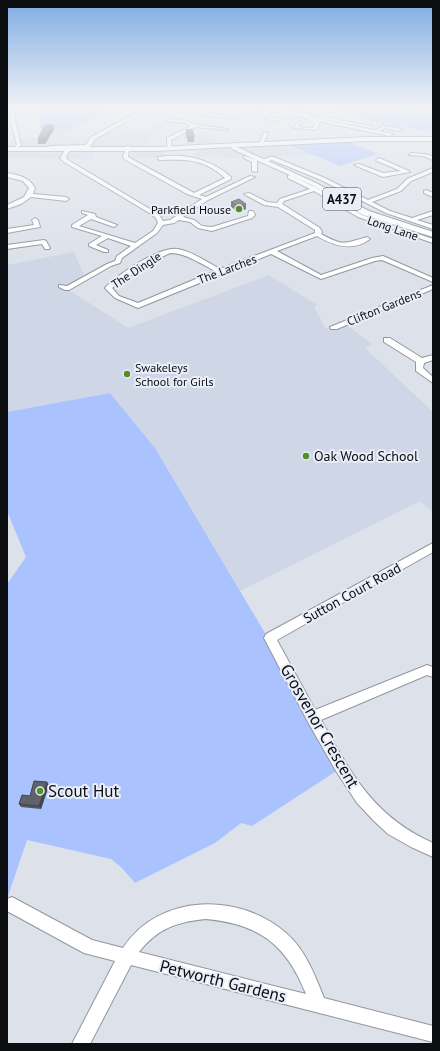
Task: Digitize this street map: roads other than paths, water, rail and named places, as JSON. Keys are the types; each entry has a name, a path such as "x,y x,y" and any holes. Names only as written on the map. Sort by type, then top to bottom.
{"main road":[{"name":"Long Lane","path":"254,157 314,184 366,212 433,235"}],"street":[{"path":"64,157 66,161 153,213 163,226"},
{"path":"126,157 194,195 206,199"},
{"path":"254,157 255,171"},
{"name":"Long Lane","path":"255,157 272,158 323,179 388,212 433,227"},
{"path":"160,158 195,158 202,160 229,178 194,195"},
{"path":"379,160 406,172 427,178"},
{"path":"357,165 383,175 406,172"},
{"path":"367,202 399,190 409,180 433,170"},
{"path":"7,207 20,202 29,195 32,190 30,183 8,172"},
{"name":"Long Lane","path":"290,177 315,189 360,216 433,241"},
{"path":"118,262 119,257 163,226 172,222 206,199 249,178"},
{"path":"279,205 282,200 315,189"},
{"path":"426,192 433,195"},
{"path":"247,194 266,204 279,205 339,245 344,246 367,239"},
{"path":"29,195 66,199"},
{"path":"84,212 93,215 93,218 114,225"},
{"path":"178,218 192,221 205,228 212,229 250,217 252,215 250,212"},
{"path":"411,220 433,213"},
{"path":"93,215 74,226 136,245"},
{"path":"16,246 8,230 38,226 35,220"},
{"name":"The Larches","path":"138,306 220,271 273,252 317,231"},
{"path":"106,251 91,245 107,236"},
{"path":"7,247 44,242 47,248"},
{"name":"The Dingle","path":"138,306 117,297 108,288 166,247 220,271"},
{"path":"273,252 321,277 374,259 383,258 433,280"},
{"path":"61,286 67,289 109,264 118,262 136,269"},
{"name":"Clifton Gardens","path":"334,327 433,287"},
{"path":"387,340 414,358 422,361 433,357"},
{"path":"422,361 420,362 420,369 433,381"},
{"name":"Sutton Court Road","path":"270,638 433,547"},
{"name":"Grosvenor Crescent","path":"270,638 312,718 349,781 374,811 389,826 423,846 433,850"},
{"path":"312,718 427,670 433,672"},
{"name":"Petworth Gardens","path":"12,905 90,947 433,1034"},
{"path":"81,1044 136,942 152,928 170,918 192,911 211,910 230,913 266,927 281,939 295,956 319,1006"}],"place":[{"name":"Parkfield House","path":"239,209"},
{"name":"Swakeleys School for Girls","path":"127,374"},
{"name":"Oak Wood School","path":"306,456"},
{"name":"Scout Hut","path":"40,791"}]}
